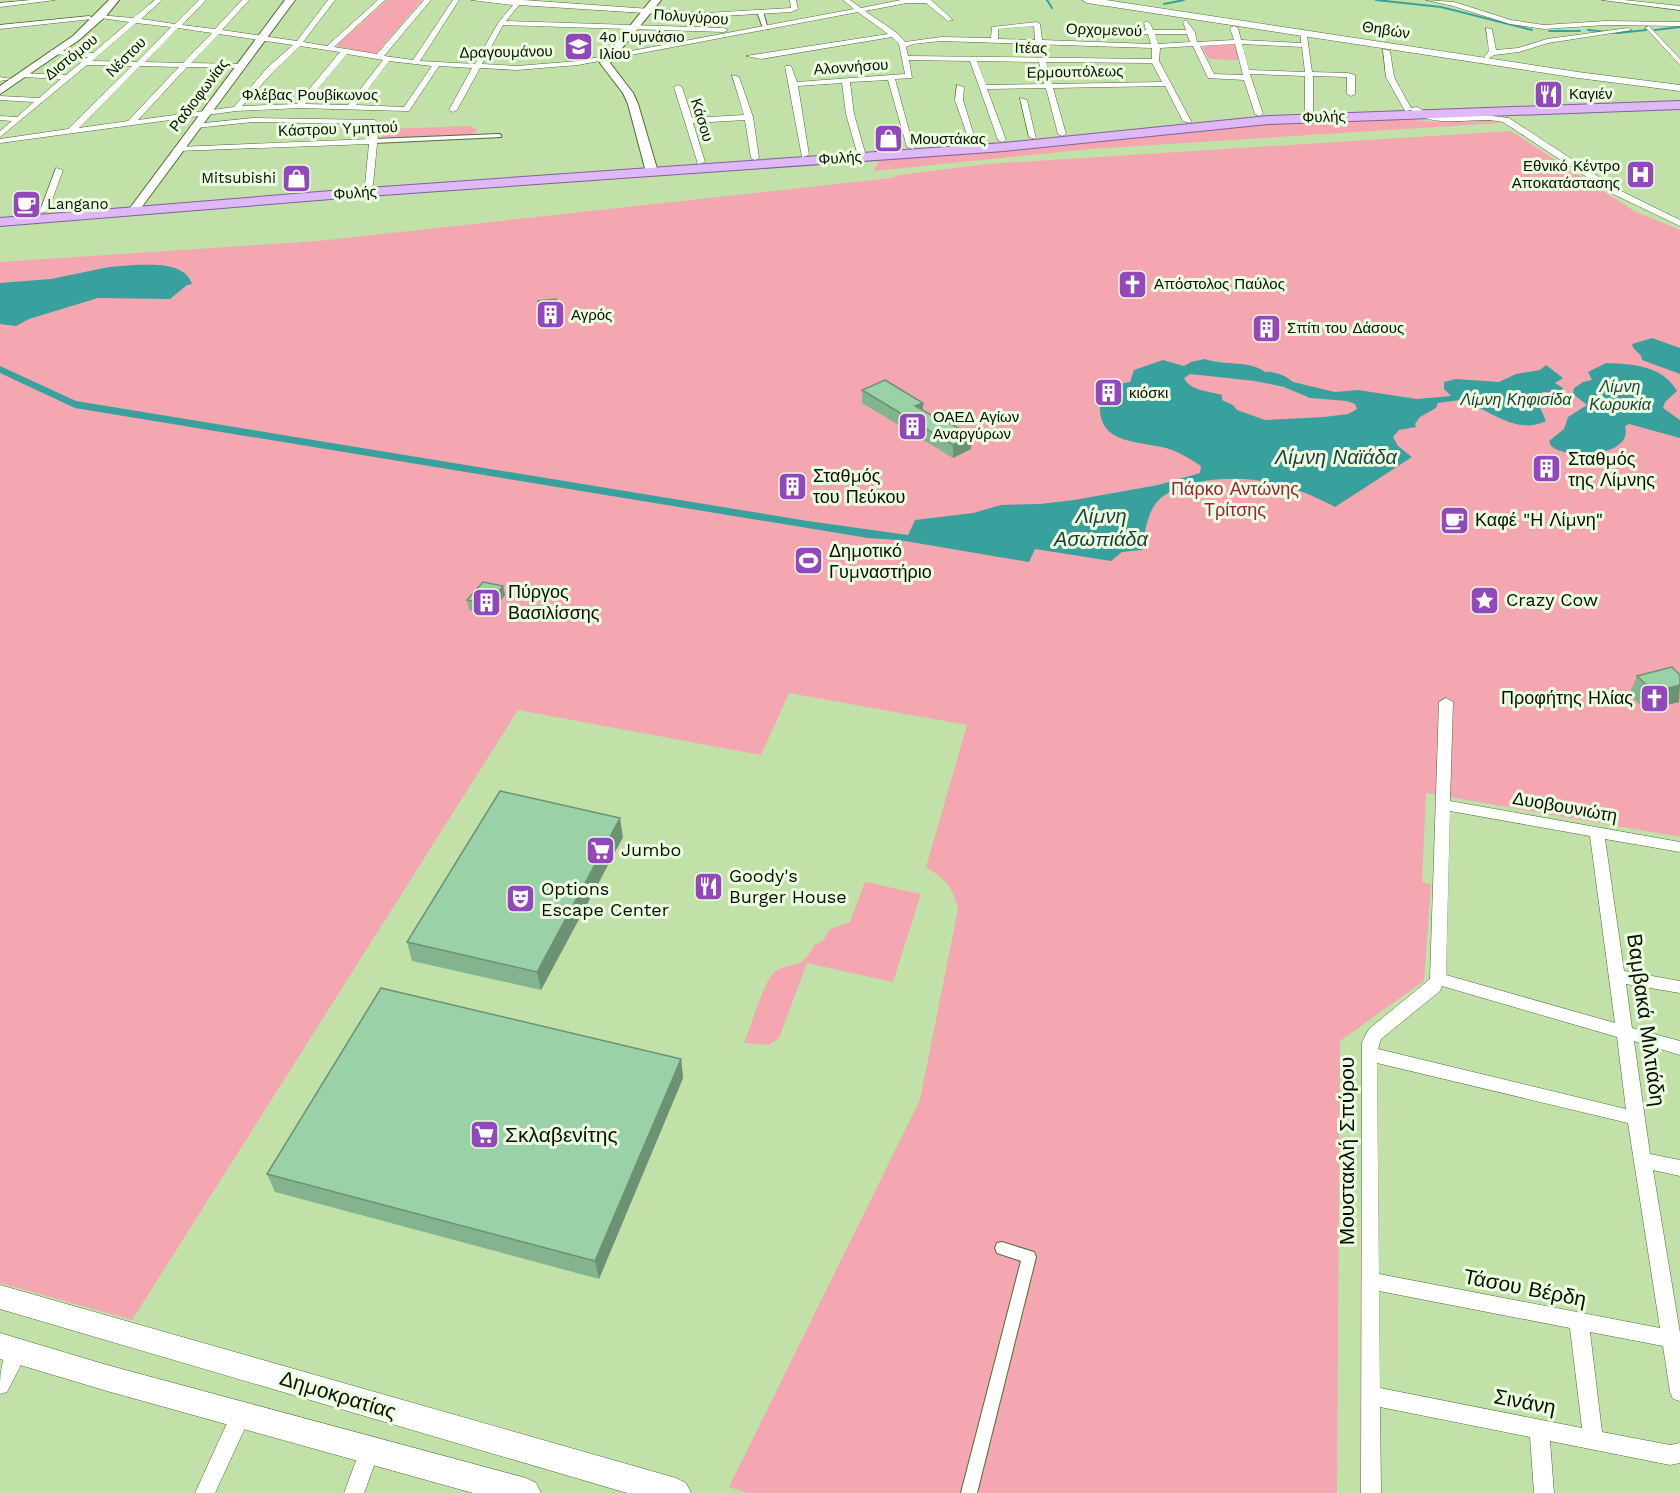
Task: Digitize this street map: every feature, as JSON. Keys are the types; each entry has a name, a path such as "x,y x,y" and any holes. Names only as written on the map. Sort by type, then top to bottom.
{"main road":[{"name":"Θηβών","path":"1087,0 1567,74 1680,88"},
{"name":"Θηβών","path":"1119,0 1680,83"},
{"name":"Φυλής","path":"1417,112 1541,104 1680,105"},
{"name":"Φυλής","path":"0,222 135,206 369,185 651,169 701,162 805,154 861,154 911,147 1062,135 1259,114 1311,115 1680,105"},
{"path":"1506,120 1511,116 1627,108"},
{"name":"Φυλής","path":"0,215 861,154 1004,147 1311,115"},
{"name":"Δημοκρατίας","path":"0,1298 150,1339 676,1493"},
{"path":"10,1348 107,1378 370,1449 480,1486 526,1493"}],"street":[{"path":"0,5 52,0"},
{"path":"2,80 74,32 106,0"},
{"path":"0,91 101,16 114,0"},
{"name":"Διστόμου","path":"0,135 159,0"},
{"name":"Νέστου","path":"69,134 202,0"},
{"path":"131,123 246,0"},
{"name":"Ραδιοφωνίας","path":"135,206 290,0"},
{"path":"236,109 270,69 299,43 332,0"},
{"path":"329,48 382,0"},
{"path":"350,108 383,58 428,0"},
{"path":"415,63 456,0"},
{"path":"474,0 518,1 551,6 706,15 791,10 795,9 793,0"},
{"path":"551,6 557,0"},
{"path":"579,25 602,0"},
{"path":"651,169 624,90 605,66 608,58 656,0"},
{"path":"846,0 899,41 906,58"},
{"path":"1429,0 1454,4 1510,22 1544,27 1605,23 1680,24"},
{"path":"1605,0 1680,8"},
{"path":"34,24 37,1"},
{"path":"453,110 501,22 518,1"},
{"path":"908,1 928,1 950,20"},
{"name":"Δραγουμάνου","path":"101,16 261,37 415,63 477,68 539,67 608,58 908,1"},
{"path":"759,12 766,28"},
{"path":"0,27 90,18"},
{"name":"Πολυγύρου","path":"501,22 723,30 736,34"},
{"path":"1186,22 1191,38 1213,77 1348,75 1352,77 1351,94"},
{"path":"1147,23 1156,46 1155,61 1187,121"},
{"path":"995,40 994,28 1037,24 1038,42"},
{"path":"1488,29 1490,55 1519,50 1547,40 1585,37 1665,25"},
{"path":"1583,26 1585,37"},
{"path":"1083,43 1081,27 1151,33 1191,32"},
{"path":"1544,27 1541,34 1547,40"},
{"path":"1234,28 1259,114"},
{"path":"1649,28 1680,63"},
{"name":"Ορχομενού","path":"899,41 995,40 1156,46 1304,41 1309,74"},
{"path":"750,56 761,57 899,41"},
{"path":"298,106 345,51"},
{"path":"1386,51 1390,77 1417,112 1446,118 1488,116 1506,120 1614,191 1680,223"},
{"path":"54,52 94,55"},
{"name":"Ιτέας","path":"906,58 1155,61"},
{"name":"Αλοννήσου","path":"794,84 909,76 906,58"},
{"path":"973,60 1002,140"},
{"path":"1042,61 1062,135"},
{"path":"84,63 239,66"},
{"name":"Φλέβας Ρουβίκωνος","path":"0,141 69,134 206,111 298,106 406,109 436,65"},
{"path":"788,68 794,84 805,154"},
{"path":"1309,74 1311,115"},
{"path":"23,75 66,77"},
{"path":"735,76 749,117 755,158"},
{"path":"891,78 911,147"},
{"path":"846,81 850,114 861,154"},
{"name":"Ερμουπόλεως","path":"983,87 1168,84"},
{"name":"Κάσου","path":"678,87 701,162"},
{"path":"960,87 959,100 974,143"},
{"path":"0,98 40,100"},
{"path":"1023,100 1033,137"},
{"path":"688,121 749,117"},
{"path":"0,118 19,118"},
{"path":"195,126 253,120 372,122 375,124 369,185"},
{"name":"Κάστρου Υμηττού","path":"177,149 499,136"},
{"path":"44,211 59,170"},
{"path":"1446,702 1438,979 1680,1048"},
{"name":"Δυοβουνιώτη","path":"1444,805 1680,847"},
{"name":"Βαμβακά Μιλτιάδη","path":"1597,832 1636,1118 1680,1392"},
{"path":"1616,976 1680,987"},
{"name":"Μουστακλή Σπύρου","path":"1371,1493 1369,1054 1375,1034 1434,987 1438,979"},
{"path":"1369,1054 1636,1118"},
{"path":"1643,1160 1680,1168"},
{"path":"969,1493 1029,1257 1002,1248"},
{"name":"Τάσου Βέρδη","path":"1369,1281 1672,1339"},
{"path":"1579,1321 1593,1440"},
{"path":"0,1384 10,1348"},
{"name":"Σινάνη","path":"1370,1395 1539,1430 1675,1454"},
{"path":"205,1493 241,1415"},
{"path":"1539,1430 1544,1493"},
{"path":"354,1493 370,1449"}],"green space":[{"path":"387,0 422,0 376,54 336,46"},
{"path":"1236,44 1240,59 1237,60 1209,59 1201,45"},
{"path":"1407,119 1432,122 1490,120 1500,123 1090,149 874,171 878,162 885,158 1269,122"},
{"path":"470,126 477,129 470,135 382,138 384,129"},
{"name":"Πάρκο Αντώνης Τρίτσης","path":"1511,131 1634,211 1680,230 1680,837 1426,793 1422,882 1431,884 1424,981 1340,1041 1337,1493 749,1493 729,1487 920,1100 958,909 948,884 926,867 967,725 789,693 761,755 518,710 132,1320 0,1283 0,262 318,241 891,178 899,175 987,164"},
{"path":"865,882 921,894 893,982 807,963 779,1038 769,1045 744,1043 771,976 782,968 804,960 814,945 823,941 829,930 850,922"}],"water":[{"path":"159,265 175,268 188,277 192,284 187,285 170,299 98,298 29,319 16,326 0,324 0,283 51,279 109,267"},
{"path":"1652,338 1680,348 1680,374 1642,360 1632,344"},
{"name":"Λίμνη Ναϊάδα","path":"1205,359 1244,364 1265,372 1280,374 1293,382 1335,392 1358,390 1417,399 1451,396 1444,389 1444,382 1456,379 1499,382 1516,374 1540,370 1546,365 1563,378 1555,383 1563,388 1560,392 1543,392 1539,395 1539,405 1546,421 1536,425 1515,424 1466,401 1438,403 1436,408 1420,417 1415,424 1416,427 1399,430 1393,437 1398,446 1412,457 1335,507 1302,492 1268,482 1234,479 1198,482 1176,489 1157,502 1148,519 1142,550 1122,552 1111,561 1035,549 1029,562 899,540 868,538 75,408 0,373 0,366 76,401 808,521 908,535 915,520 973,513 1001,505 1074,500 1158,485 1200,473 1201,466 1176,452 1116,436 1107,430 1102,420 1100,407 1120,400 1123,392 1119,384 1130,382 1134,370 1163,360 1184,366","holes":["1190,374 1255,381 1284,387 1310,398 1347,401 1355,404 1357,409 1348,414 1324,417 1265,420 1237,410 1233,405 1222,400 1222,395 1195,388 1184,378"]},
{"name":"Λίμνη Κωρυκία","path":"1606,363 1636,365 1655,371 1671,382 1677,391 1665,402 1663,408 1680,420 1680,438 1629,424 1625,426 1625,436 1610,450 1584,454 1571,453 1551,446 1549,441 1564,429 1568,417 1587,405 1573,394 1574,388 1583,382 1592,380 1588,372"}],"building":[{"path":"556,299 560,312 542,314 538,301"},
{"path":"885,380 923,403 915,406 972,436 953,445 862,390"},
{"path":"483,582 503,586 488,604 467,600"},
{"path":"1672,667 1680,675 1680,685 1654,692 1637,676"},
{"name":"Options Escape Center","path":"500,791 620,818 537,972 407,942"},
{"name":"Σκλαβενίτης","path":"381,988 681,1059 595,1261 267,1174"}],"waterway":[{"path":"1047,0 1052,8"},
{"path":"1164,4 1184,0"},
{"path":"1376,0 1441,7 1532,30"},
{"path":"1655,30 1680,27"},
{"path":"1588,30 1618,33 1646,30"},
{"path":"1549,31 1580,31"}],"place":[{"name":"4ο Γυμνάσιο Ιλίου","path":"578,46"},
{"name":"Καγιέν","path":"1548,94"},
{"name":"Μουστάκας","path":"889,139"},
{"name":"Εθνικό Κέντρο Αποκατάστασης","path":"1641,175"},
{"name":"Mitsubishi","path":"297,178"},
{"name":"Langano","path":"26,204"},
{"name":"Απόστολος Παύλος","path":"1133,284"},
{"name":"Αγρός","path":"550,315"},
{"name":"Σπίτι του Δάσους","path":"1266,328"},
{"name":"κιόσκι","path":"1108,393"},
{"name":"ΟΑΕΔ Αγίων Αναργύρων","path":"912,426"},
{"name":"Σταθμός της Λίμνης","path":"1547,469"},
{"name":"Σταθμός του Πεύκου","path":"792,486"},
{"name":"Καφέ \"Η Λίμνη\"","path":"1454,520"},
{"name":"Δημοτικό Γυμναστήριο","path":"808,561"},
{"name":"Crazy Cow","path":"1485,600"},
{"name":"Πύργος Βασιλίσσης","path":"487,602"},
{"name":"Προφήτης Ηλίας","path":"1654,698"},
{"name":"Jumbo","path":"600,850"},
{"name":"Goody's Burger House","path":"708,886"},
{"name":"Options Escape Center","path":"520,899"},
{"name":"Σκλαβενίτης","path":"484,1135"}],"water label":[{"name":"Λίμνη Κηφισίδα","path":"1516,399"},
{"name":"Λίμνη Ασωπιάδα","path":"1101,528"}]}
